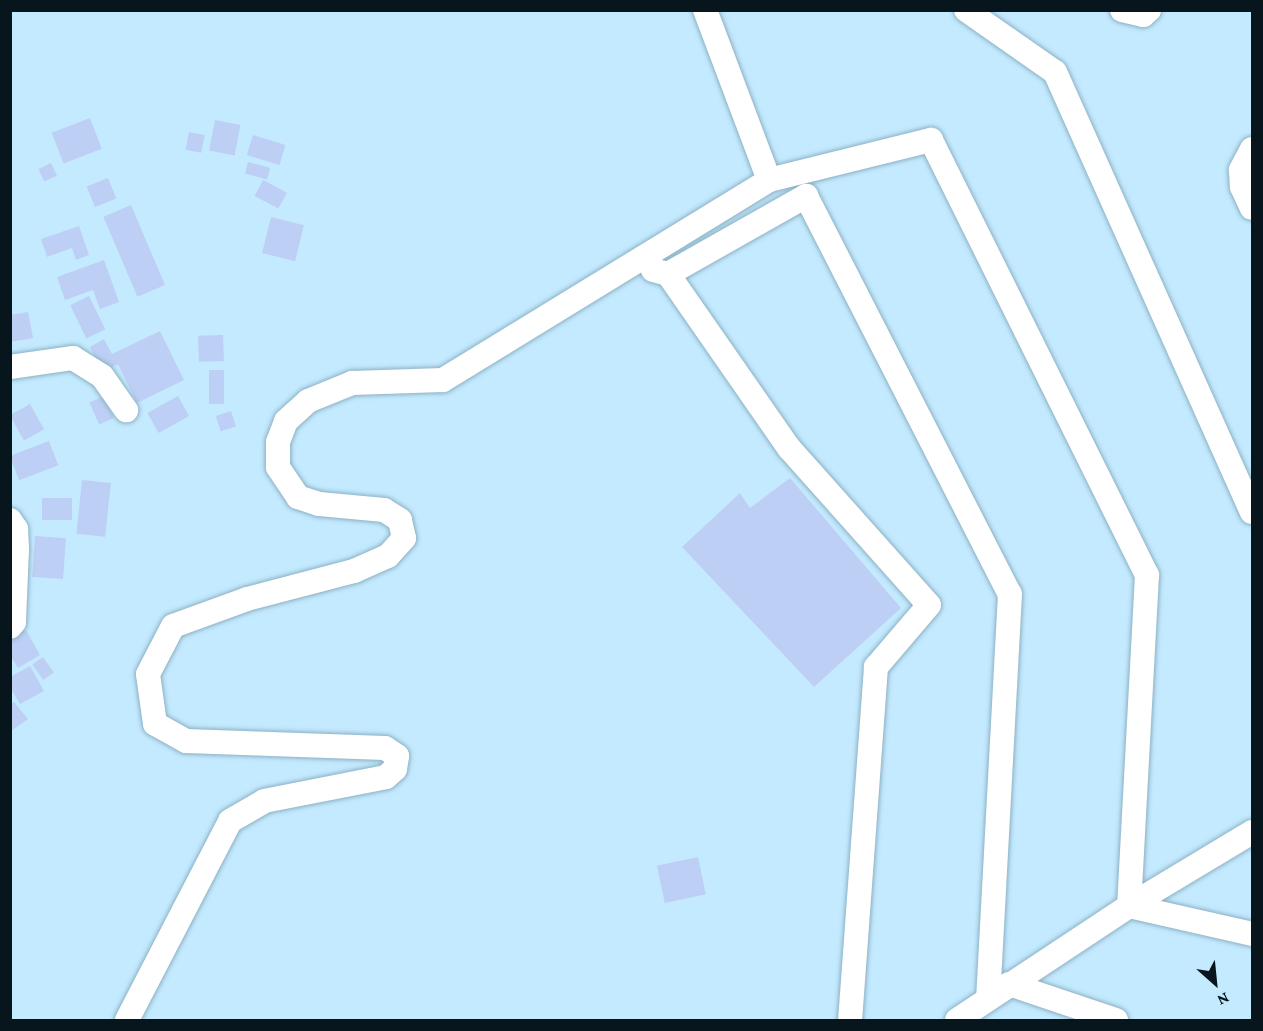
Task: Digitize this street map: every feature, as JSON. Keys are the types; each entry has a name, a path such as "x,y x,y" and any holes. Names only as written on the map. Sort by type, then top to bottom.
{"street":[{"path":"705,10 769,180"},
{"path":"966,10 1055,72 1252,512"},
{"path":"1122,10 1143,15 1149,10"},
{"path":"127,1020 230,821 264,801 386,777 395,769 397,756 385,748 186,741 155,723 148,674 173,626 247,599 354,570 388,556 404,538 400,520 384,510 319,504 298,497 278,467 278,442 286,421 308,401 352,383 443,380 630,263 769,180 931,140 1147,575 1129,906"},
{"path":"1252,149 1241,170 1242,186 1252,208"},
{"path":"668,274 806,196 1010,594 988,998"},
{"path":"630,263 668,274 789,448 929,605 876,667 850,1020"},
{"path":"10,367 73,358 102,376 126,410"},
{"path":"10,520 16,529 17,549 14,622 10,627"},
{"path":"957,1020 1129,906 1252,832"},
{"path":"1129,906 1252,934"},
{"path":"1009,984 1116,1020"}],"building":[{"path":"90,118 102,149 64,164 52,133"},
{"path":"215,120 241,125 235,155 209,150"},
{"path":"189,132 205,135 201,153 186,150"},
{"path":"253,135 286,145 279,165 247,155"},
{"path":"248,162 270,168 267,180 245,174"},
{"path":"51,163 57,176 44,182 38,169"},
{"path":"108,178 116,198 95,207 87,187"},
{"path":"263,180 287,193 278,209 255,196"},
{"path":"131,205 165,285 137,297 103,217"},
{"path":"271,217 304,225 295,261 262,253"},
{"path":"79,226 89,255 76,260 72,248 47,257 41,239"},
{"path":"104,260 119,302 100,309 93,290 65,300 57,277"},
{"path":"89,296 105,329 86,338 70,305"},
{"path":"28,312 33,338 10,342 10,315"},
{"path":"160,331 184,380 137,403 118,364 103,372 90,347 104,339 112,354"},
{"path":"223,335 224,361 199,362 198,336"},
{"path":"209,370 224,370 224,404 209,404"},
{"path":"104,396 114,418 99,424 89,403"},
{"path":"178,396 189,416 159,433 147,413"},
{"path":"30,404 44,429 24,441 10,415"},
{"path":"231,411 236,426 221,431 216,416"},
{"path":"49,441 58,465 19,480 10,456"},
{"path":"790,478 901,608 814,687 682,547 740,493 750,508"},
{"path":"82,480 111,483 105,537 76,534"},
{"path":"42,498 72,498 72,520 42,520"},
{"path":"35,536 66,538 63,579 32,577"},
{"path":"26,630 40,655 18,668 10,655 10,639"},
{"path":"43,657 54,673 43,680 32,664"},
{"path":"30,666 44,691 20,704 10,687 10,677"},
{"path":"14,702 28,719 10,732 10,704"},
{"path":"698,857 706,894 665,903 657,866"}]}
